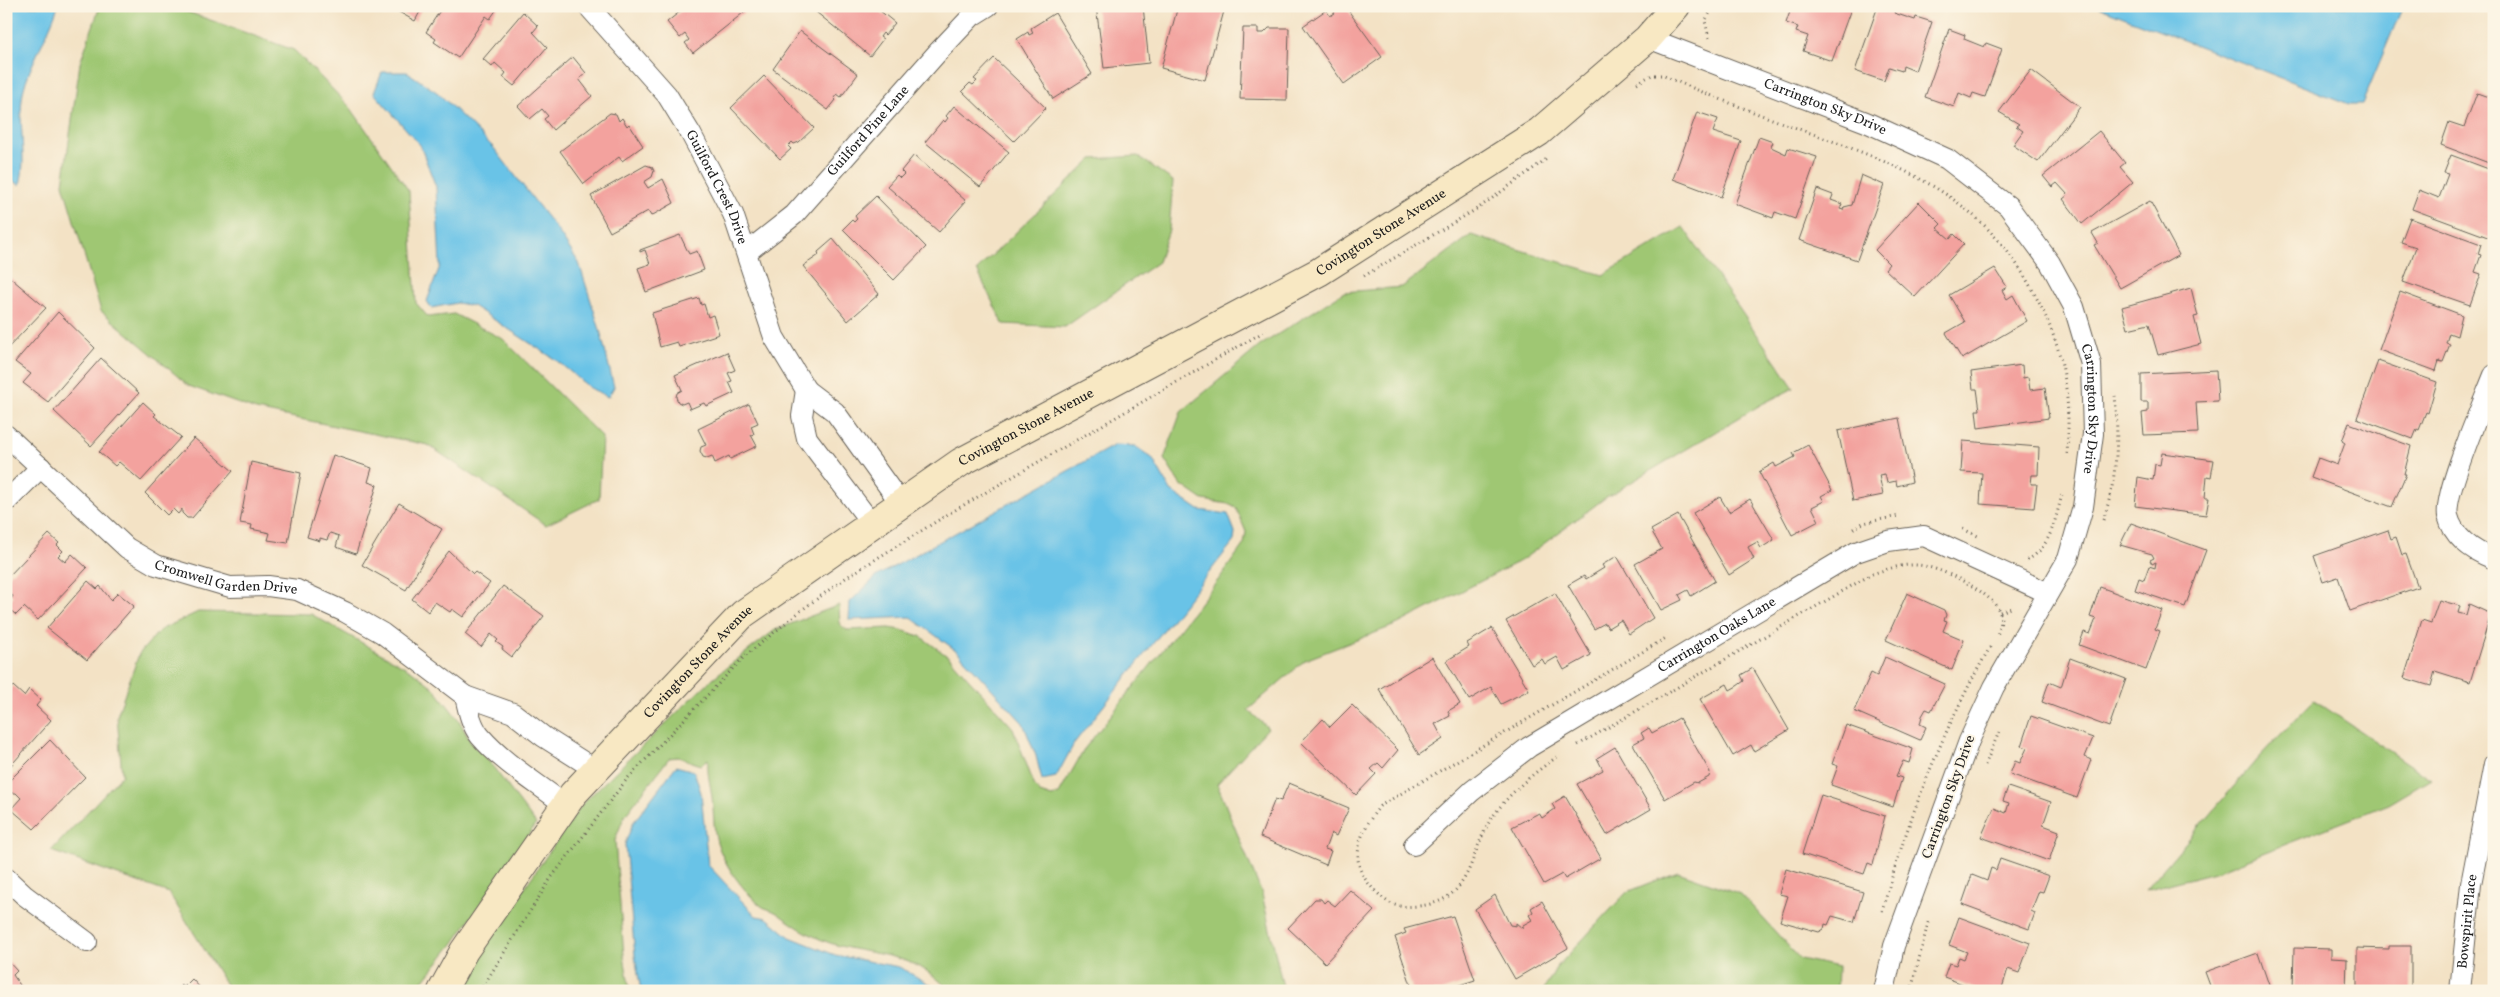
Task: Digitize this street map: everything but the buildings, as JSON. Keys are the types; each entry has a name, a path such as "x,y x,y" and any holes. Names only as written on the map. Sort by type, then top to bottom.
{"street":[{"name":"Guilford Crest Drive","path":"588,6 667,95 691,134 733,214 774,337 806,390 835,412 901,504"},
{"name":"Guilford Pine Lane","path":"747,252 794,215 938,52 972,16 988,6"},
{"name":"Covington Stone Avenue","path":"431,991 464,951 565,805 743,614 961,462 1328,267 1539,132 1648,38 1676,6"},
{"name":"Carrington Sky Drive","path":"1648,38 1866,122 1947,159 2008,206 2050,263 2074,307 2091,364 2093,434 2083,507 2068,559 1994,687 1969,741 1894,946 1884,991"},
{"path":"2494,375 2450,490 2448,515 2456,535 2471,548 2494,559"},
{"path":"806,390 802,416 807,438 872,524"},
{"name":"Cromwell Garden Drive","path":"6,435 127,548 156,564 230,587 268,586 297,590 345,612 382,633 465,696 513,713 544,737 596,770"},
{"path":"6,502 41,467"},
{"name":"Carrington Oaks Lane","path":"1414,845 1472,791 1529,747 1856,552 1888,541 1924,536 2048,593"},
{"path":"465,696 470,716 479,735 503,758 565,805"},
{"name":"Bowspirit Place","path":"2460,991 2471,884 2494,764"},
{"path":"6,878 24,895 87,942"},
{"name":"Covington Stone Avenue","path":"442,991 464,951"}],"path":[{"path":"1710,42 1705,21 1714,6"},
{"path":"1629,89 1652,75 1662,75 1870,155 1915,175 1948,194 1980,219 2003,244 2022,271 2054,333 2065,376 2069,414 2066,461"},
{"path":"1357,280 1480,208 1549,157"},
{"path":"480,991 551,878 627,779 745,656 803,609 847,578 950,512 1087,436 1272,328"},
{"path":"2103,522 2108,506 2115,464 2118,419 2114,390"},
{"path":"2031,558 2044,547 2064,487"},
{"path":"2000,612 2014,607"},
{"path":"1983,770 2000,728"},
{"path":"1911,991 1931,913"}],"green space":[{"path":"100,6 171,6 294,50 350,107 409,191 416,303 428,317 454,314 503,339 602,437 599,499 546,525 428,445 256,410 189,386 101,311 63,184 80,63"},
{"path":"1138,156 1173,181 1169,230 1158,262 1065,327 1003,324 977,270 1092,159"},
{"path":"1683,227 1794,388 1762,404 1605,498 1522,560 1398,624 1305,660 1248,710 1268,728 1217,784 1262,894 1283,987 1288,991 950,991 925,970 912,963 886,955 840,946 815,937 760,905 734,876 720,851 715,831 708,759 701,765 678,757 669,758 624,817 615,840 624,956 630,991 457,991 482,949 583,803 713,678 775,630 839,605 840,625 847,630 889,628 901,630 920,636 950,658 1013,728 1035,787 1040,793 1052,797 1059,794 1085,748 1219,579 1244,544 1246,532 1236,508 1228,504 1203,500 1180,484 1164,459 1181,412 1261,345 1344,292 1402,287 1471,235 1603,275"},
{"path":"198,612 311,614 412,671 433,687 459,720 471,743 488,760 536,824 453,944 415,991 230,991 169,893 51,851 122,775 117,716 139,654 160,630"},
{"path":"2314,700 2431,779 2389,804 2215,872 2145,890 2259,757"},
{"path":"1678,872 1741,894 1800,959 1838,967 1837,991 1543,991 1556,968 1627,892"}],"water":[{"path":"6,6 58,6 23,92 21,115 23,162 20,185 6,177"},
{"path":"2095,6 2403,6 2362,104 2349,104"},
{"path":"382,72 407,72 438,93 493,147 558,231 579,263 600,330 614,387 608,397 590,388 556,360 473,306 457,303 431,308 427,301 440,266 436,187 420,145 374,93"},
{"path":"1115,445 1135,446 1152,458 1171,491 1199,510 1228,514 1235,532 1234,541 1075,742 1056,777 1042,780 1036,756 1023,723 957,651 910,617 849,620 850,602 877,576"},
{"path":"676,766 694,771 701,793 708,865 756,916 767,918 790,937 835,955 899,967 931,985 936,991 641,991 635,956 625,844 633,823"}]}
